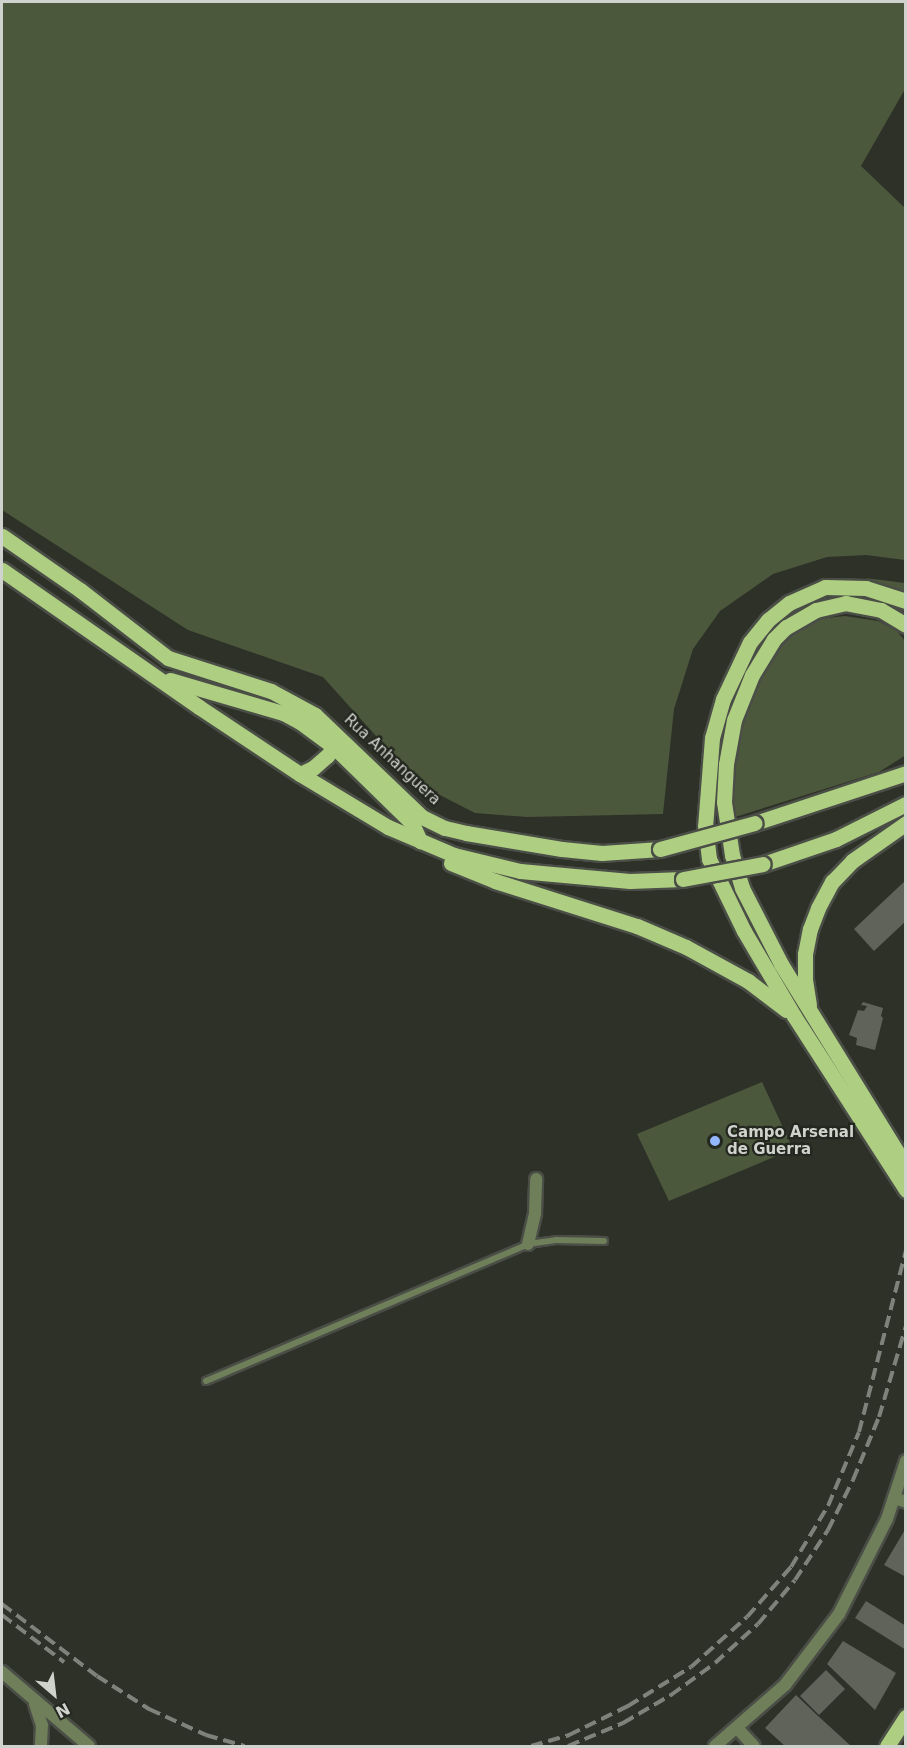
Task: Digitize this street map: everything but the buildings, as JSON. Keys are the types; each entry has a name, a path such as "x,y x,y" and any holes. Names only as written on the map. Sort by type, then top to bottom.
{"main road":[{"name":"Rua Anhanguera","path":"2,536 80,590 168,658 286,697 330,727 422,817 445,828 488,838 584,852 660,849 755,823 903,772"},
{"path":"2,570 300,774 455,865 593,910 686,947 748,981 817,1036 906,1166"},
{"path":"794,1016 744,931 709,859 705,806 712,738 723,699 750,642 777,611 812,591 843,586 866,588 906,601"},
{"path":"811,1014 780,964 738,877 724,802 730,734 752,675 774,639 803,615 831,606 865,605 881,610 906,625"},
{"path":"128,658 184,686 283,713 313,730 334,747 412,823 420,841"},
{"path":"330,727 334,747"},
{"path":"300,774 313,768 334,747"},
{"path":"388,827 490,866 552,876 630,881 683,879 763,864 836,839 906,804"},
{"path":"906,823 852,861 832,882 810,929 805,954 805,981 817,1036 906,1190"},
{"path":"887,1746 906,1717"}],"street":[{"path":"528,1244 535,1213 536,1179"},
{"path":"715,1746 738,1730 785,1685 834,1621 858,1580 887,1519 900,1500 906,1461"},
{"path":"2,1672 89,1746"},
{"path":"35,1702 42,1725 41,1746"},
{"path":"738,1730 754,1746"}],"lane":[{"path":"206,1381 528,1244 556,1240 604,1241"}],"green space":[{"path":"2,2 905,2 905,89 861,166 905,208 905,560 866,555 827,557 773,574 720,611 693,649 674,709 663,814 527,817 475,813 434,792 376,736 323,677 188,630 2,510"},
{"path":"865,578 905,583 905,593 896,589"},
{"path":"845,616 878,621 897,631 905,641 906,755 879,772 732,818 729,799 730,765 744,708 768,659 799,626 818,619"},
{"name":"Campo Arsenal de Guerra","path":"762,1082 793,1149 669,1201 637,1134"}],"railway":[{"path":"531,1746 569,1735 628,1706 691,1667 747,1617 791,1567 828,1506 859,1432 906,1250"},
{"path":"568,1746 623,1723 671,1695 715,1663 758,1624 795,1580 828,1530 853,1480 879,1417 906,1326"},
{"path":"2,1604 97,1676 149,1709 206,1735 244,1746"},
{"path":"2,1615 64,1662"}],"place":[{"name":"Campo Arsenal de Guerra","path":"715,1141"}]}
